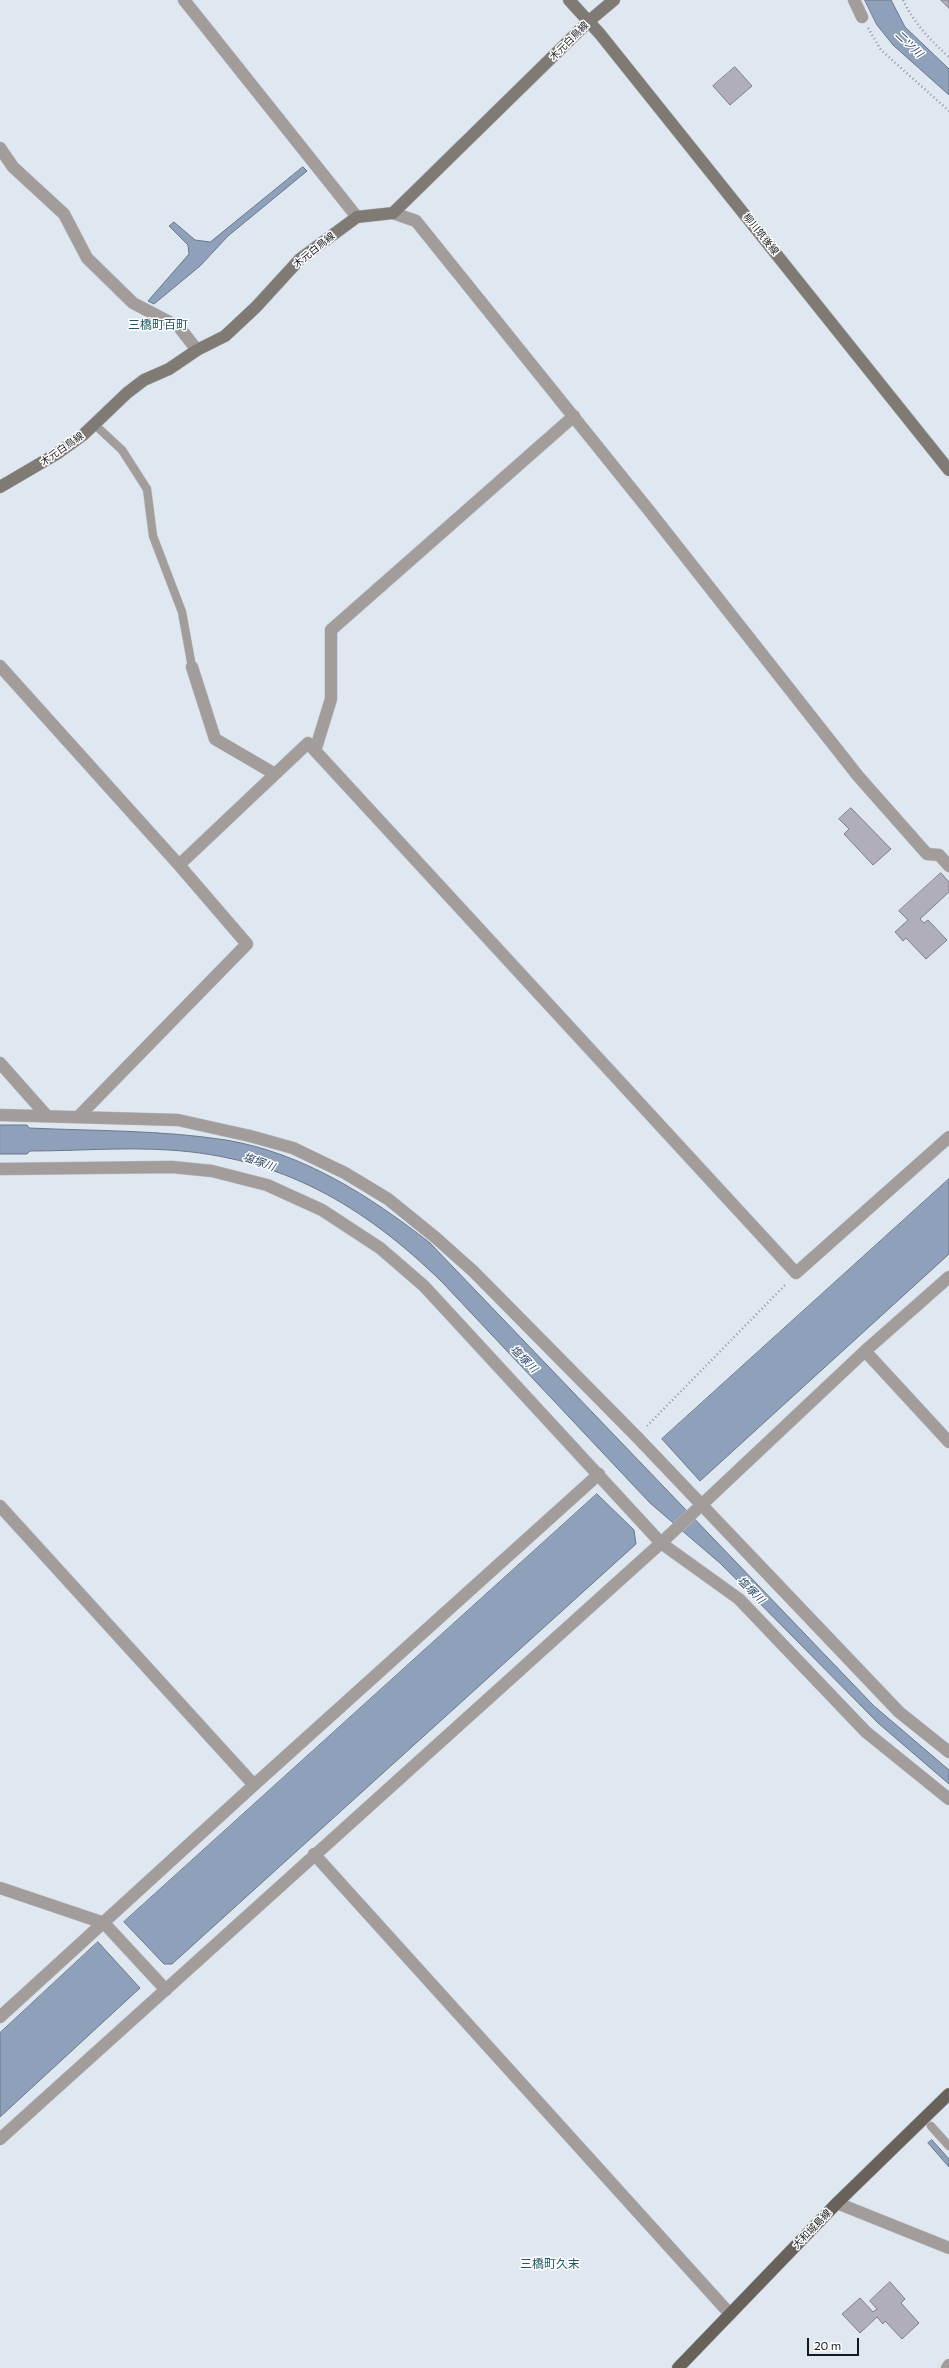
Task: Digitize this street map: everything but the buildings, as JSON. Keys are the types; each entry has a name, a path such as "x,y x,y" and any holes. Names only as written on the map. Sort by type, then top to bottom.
{"main road":[{"name":"柳川筑後線","path":"569,0 589,21 949,470"},
{"name":"木元白鳥線","path":"0,487 58,453 144,380 169,369 197,350 225,336 256,307 300,259 357,217 393,212 589,21 614,0"},
{"name":"大和城島線","path":"678,2368 838,2203 949,2094"}],"street":[{"path":"184,0 357,217"},
{"path":"854,0 862,17"},
{"path":"0,148 13,167 64,214 87,258 133,303 179,327 197,350"},
{"path":"393,212 416,221 574,416 858,776 927,854 939,854 949,866"},
{"path":"315,751 331,699 331,630 574,416"},
{"path":"0,666 178,864 247,944 212,977 79,1116"},
{"path":"192,667 215,739 275,774"},
{"path":"178,864 308,744 796,1273 949,1137"},
{"path":"0,1063 47,1116"},
{"path":"0,1114 178,1120 293,1148 345,1172 388,1199 436,1238 473,1271 703,1504 899,1712 949,1752"},
{"path":"0,1170 172,1167 212,1171 267,1185 322,1210 380,1248 424,1286 661,1543 739,1599 866,1732 949,1799"},
{"path":"0,2139 166,1990 314,1854 661,1543 865,1351 949,1277"},
{"path":"865,1351 949,1442"},
{"path":"0,2017 254,1785 599,1474"},
{"path":"0,1506 254,1785"},
{"path":"314,1854 730,2314"},
{"path":"0,1888 104,1923 166,1990"},
{"path":"838,2203 949,2248"}],"lane":[{"path":"94,424 122,450 147,489 153,536 182,612 192,667"},
{"path":"931,2126 949,2146"}],"path":[{"path":"903,0 910,15 932,42 949,57"},
{"path":"862,17 881,50 949,111"},
{"path":"637,1437 796,1273"}],"water":[{"name":"二ツ川","path":"865,0 891,0 905,27 949,69 949,95 893,45 877,25"},
{"path":"303,167 307,171 228,236 200,266 154,304 148,301 189,254 188,245 169,226 174,222 195,240 210,242"},
{"name":"塩塚川","path":"0,1125 27,1125 29,1128 177,1134 226,1140 254,1146 309,1166 359,1193 384,1209 430,1243 874,1706 949,1770 949,1784 878,1723 721,1564 650,1503 442,1282 382,1230 350,1208 318,1190 284,1175 248,1163 210,1155 152,1149 30,1151 27,1154 0,1154"},
{"path":"949,1179 949,1254 700,1481 662,1439"},
{"path":"597,1494 634,1530 636,1544 172,1964 164,1964 124,1922"},
{"path":"98,1942 140,1988 0,2117 0,2033"},
{"path":"932,2140 949,2159 949,2167 928,2143"}],"district":[{"name":"三橋町百町","path":"158,325"},
{"name":"三橋町久末","path":"550,2264"}]}
